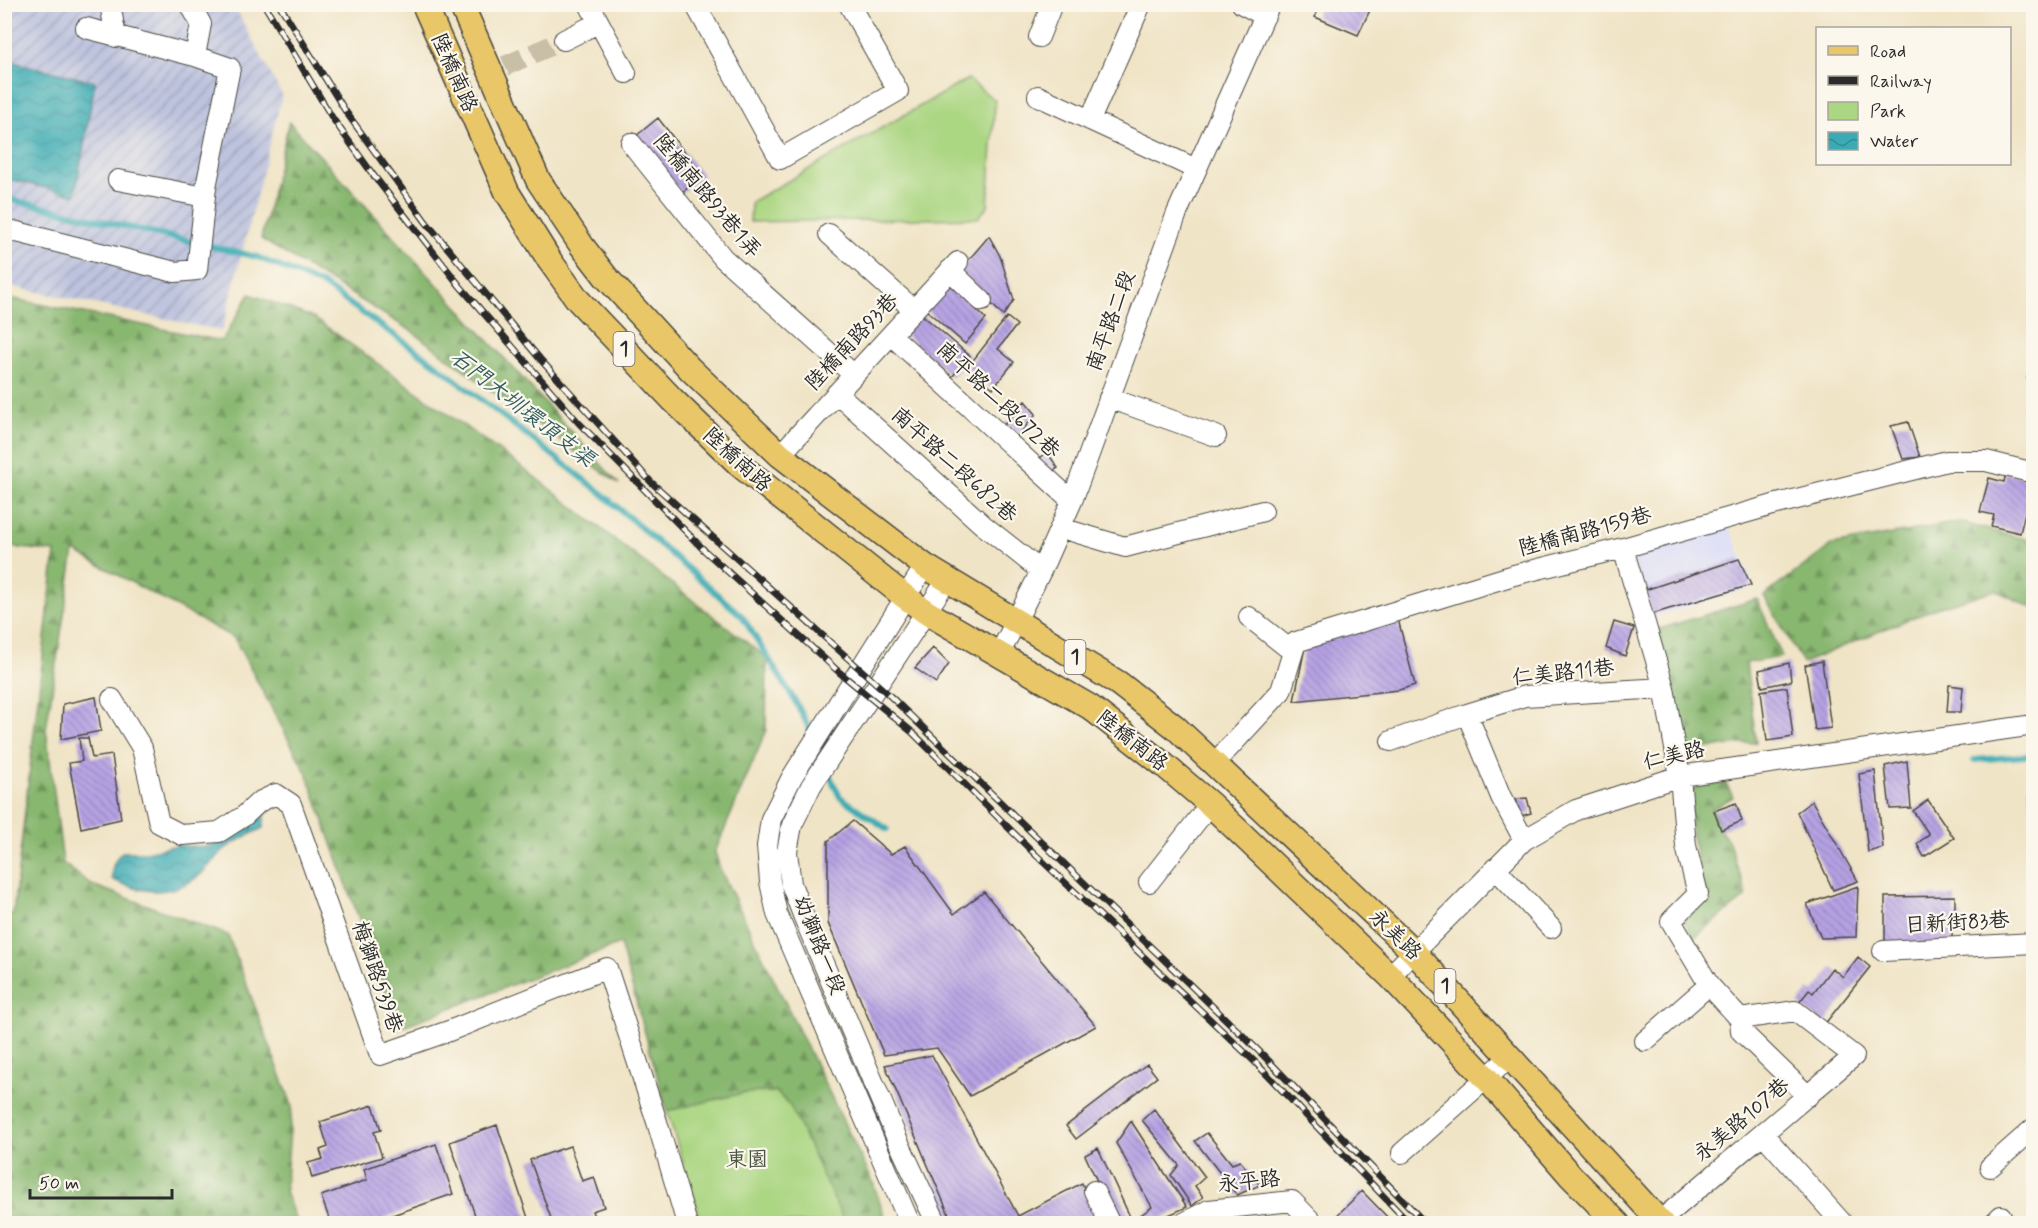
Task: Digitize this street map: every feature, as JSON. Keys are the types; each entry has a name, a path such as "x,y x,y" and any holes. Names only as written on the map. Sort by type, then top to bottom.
{"main road":[{"name":"陸橋南路","path":"424,4 507,192 550,261 578,300 673,400 741,466 904,596 926,612 1090,707 1190,788"},
{"name":"陸橋南路","path":"461,4 498,69 538,180 582,246 606,277 690,369 780,455 925,566 1118,683 1175,727 1214,764"},
{"name":"永美路","path":"1214,764 1414,952 1661,1222"},
{"name":"永美路","path":"1190,788 1210,804 1390,976 1486,1079 1569,1174 1618,1224"}],"street":[{"path":"110,4 116,37"},
{"path":"190,4 201,24 195,56"},
{"path":"590,4 626,73"},
{"path":"695,4 780,159 898,91 849,4"},
{"path":"1039,37 1052,4"},
{"path":"1090,120 1141,4"},
{"path":"1242,4 1267,10"},
{"name":"南平路二段","path":"999,655 1061,528 1177,213 1267,10"},
{"path":"564,40 598,23"},
{"path":"13,231 175,272 196,270 205,197 230,68 195,56 86,28"},
{"path":"1038,96 1196,169"},
{"name":"陸橋南路93巷1弄","path":"631,143 723,258 854,375"},
{"path":"118,180 205,197"},
{"path":"829,234 914,310"},
{"name":"陸橋南路93巷","path":"780,455 954,266 982,301"},
{"name":"南平路二段672巷","path":"891,335 1072,501"},
{"name":"南平路二段682巷","path":"837,393 983,525 1041,571"},
{"path":"1109,398 1216,436"},
{"name":"陸橋南路159巷","path":"1293,652 1296,642 1514,575 1947,461 1986,461 2034,473"},
{"path":"1061,528 1125,547 1263,511"},
{"path":"1623,548 1664,688 1680,776 1686,846 1698,894 1671,921 1709,985 1740,1019 1741,1031 1808,1096"},
{"name":"幼獅路一段","path":"910,1224 777,914 770,882 767,846 771,819 792,777 925,566"},
{"name":"幼獅路一段","path":"937,1224 898,1141 803,915 791,884 787,852 792,825 811,786 947,580"},
{"path":"1214,764 1281,691 1293,652 1249,617"},
{"name":"仁美路11巷","path":"1391,741 1525,696 1664,688"},
{"name":"梅獅路539巷","path":"112,699 142,748 159,823 182,835 219,832 244,816 259,802 276,794 291,804 380,1055 449,1031 607,968 687,1224"},
{"path":"1467,714 1501,797 1524,840"},
{"name":"仁美路","path":"1390,976 1524,840 1576,810 1680,776 2034,725"},
{"path":"1149,882 1210,804"},
{"path":"1495,868 1551,928"},
{"name":"日新街83巷","path":"1883,951 2034,943"},
{"path":"1645,1041 1709,985"},
{"name":"永美路107巷","path":"1661,1222 1854,1056 1795,1011 1740,1019"},
{"path":"1402,1153 1510,1057"},
{"path":"1990,1167 2034,1128"},
{"path":"1763,1134 1843,1224"},
{"path":"1094,1191 1110,1224"},
{"name":"永平路","path":"1182,1224 1209,1210 1293,1202 1314,1224"}],"shaded area":[{"path":"5,5 234,5 282,95 222,331 5,285"},
{"path":"1726,519 1754,587 1650,618 1631,552"}],"green space":[{"path":"968,79 995,100 988,206 978,218 750,222 751,202"},
{"path":"289,122 619,484 410,330 261,239"},
{"path":"250,294 314,318 523,468 767,658 766,731 715,852 720,869 872,1180 887,1223 845,1223 790,1106 776,1092 744,1093 667,1111 620,944 398,1028 307,774 234,638 74,551 46,729 63,863 92,885 228,935 292,1105 285,1192 297,1223 5,1223 5,915 13,914 55,552 5,546 4,297 222,341"},
{"path":"1959,522 2033,541 2033,608 1995,590 1933,609 1803,663 1764,596 1832,545"},
{"path":"1757,599 1782,657 1746,663 1756,742 1684,751 1656,630"},
{"path":"1725,782 1733,797 1712,809 1721,832 1728,840 1747,896 1693,938 1683,918 1705,893 1692,836 1688,789"},
{"name":"東園","path":"776,1092 790,1106 845,1223 702,1223 667,1111 744,1093"}],"water":[{"path":"5,60 95,82 75,195 5,178"},
{"path":"268,804 273,807 265,815 263,828 226,848 190,882 168,890 157,891 134,888 112,879 114,864 122,852 146,852 178,845 205,847 229,839 249,827"}],"building":[{"path":"1321,4 1373,4 1358,35 1315,17"},
{"path":"658,118 703,176 681,193 636,136"},
{"path":"989,236 1000,256 1014,300 1003,316 960,270"},
{"path":"949,283 986,319 965,344 926,310"},
{"path":"920,313 970,356 952,377 903,333"},
{"path":"1007,317 1017,325 998,349 1014,362 993,388 967,368"},
{"path":"2031,355 2034,355 2034,381 2027,379"},
{"path":"1025,401 1036,414 1017,437 1004,425"},
{"path":"1908,422 1920,457 1903,459 1891,426"},
{"path":"1047,452 1058,468 1053,471 1039,459"},
{"path":"2006,472 2033,481 2020,533 1991,526 1994,515 1980,512 1989,478 2004,482"},
{"path":"1739,559 1751,585 1652,614 1645,590"},
{"path":"1398,619 1415,685 1399,690 1294,701 1305,647"},
{"path":"1614,622 1634,628 1625,656 1606,648"},
{"path":"933,648 949,664 936,683 915,668"},
{"path":"1822,661 1831,728 1815,730 1805,665"},
{"path":"1789,663 1791,681 1762,687 1759,670"},
{"path":"1949,685 1963,687 1961,712 1947,712"},
{"path":"1787,687 1793,737 1767,741 1761,691"},
{"path":"96,697 101,731 61,739 63,704"},
{"path":"79,738 88,738 92,758 112,755 121,819 81,828 69,763 82,761"},
{"path":"1907,761 1911,808 1890,809 1885,766"},
{"path":"1875,771 1883,848 1868,852 1859,774"},
{"path":"2029,794 2034,794 2034,808 2030,808"},
{"path":"1527,798 1531,813 1521,816 1516,799"},
{"path":"1928,800 1954,838 1924,857 1917,844 1929,834 1913,811"},
{"path":"1812,801 1858,881 1833,890 1797,812"},
{"path":"1736,803 1742,821 1721,830 1714,811"},
{"path":"853,821 891,854 905,846 954,914 984,892 1096,1026 970,1096 937,1048 884,1055 828,923 828,841"},
{"path":"1858,886 1856,937 1821,938 1807,904"},
{"path":"1955,896 1955,914 1961,914 1961,927 1952,927 1952,943 1885,943 1885,897"},
{"path":"1858,957 1870,967 1824,1025 1798,1004 1809,990 1813,993 1832,968 1843,977"},
{"path":"932,1055 1018,1216 1082,1183 1099,1224 953,1224 885,1065"},
{"path":"1147,1064 1157,1077 1076,1139 1066,1126"},
{"path":"373,1105 381,1130 374,1132 382,1157 312,1178 308,1163 323,1159 320,1150 328,1147 320,1122"},
{"path":"1154,1109 1205,1177 1195,1186 1203,1197 1192,1206 1171,1175 1179,1165 1142,1120"},
{"path":"1131,1121 1187,1207 1148,1224 1117,1224 1085,1155 1098,1148 1132,1221 1152,1207 1116,1143"},
{"path":"497,1125 530,1224 478,1224 450,1142"},
{"path":"1207,1133 1232,1164 1240,1161 1260,1185 1237,1195 1195,1141"},
{"path":"436,1144 453,1194 384,1218 386,1224 331,1224 321,1196 367,1180 364,1169"},
{"path":"570,1146 582,1181 594,1177 604,1207 592,1211 597,1224 553,1224 530,1160"},
{"path":"1362,1191 1394,1224 1332,1224 1332,1220"}],"waterway":[{"name":"石門大圳環頂支渠","path":"4,198 257,257 323,285 434,363 600,492 742,616 795,701 813,735"},
{"name":"石門大圳環頂支渠","path":"1974,760 2034,755"},
{"name":"石門大圳環頂支渠","path":"827,770 840,797 887,829"}],"tunnel":[{"path":"505,66 564,40"}],"railway":[{"path":"264,4 333,119 374,176 460,286 578,422 705,551 839,672 912,732 1036,855 1255,1062 1410,1224"},
{"path":"279,4 346,112 426,222 540,359 651,482 888,694 1264,1056 1426,1224"}]}
